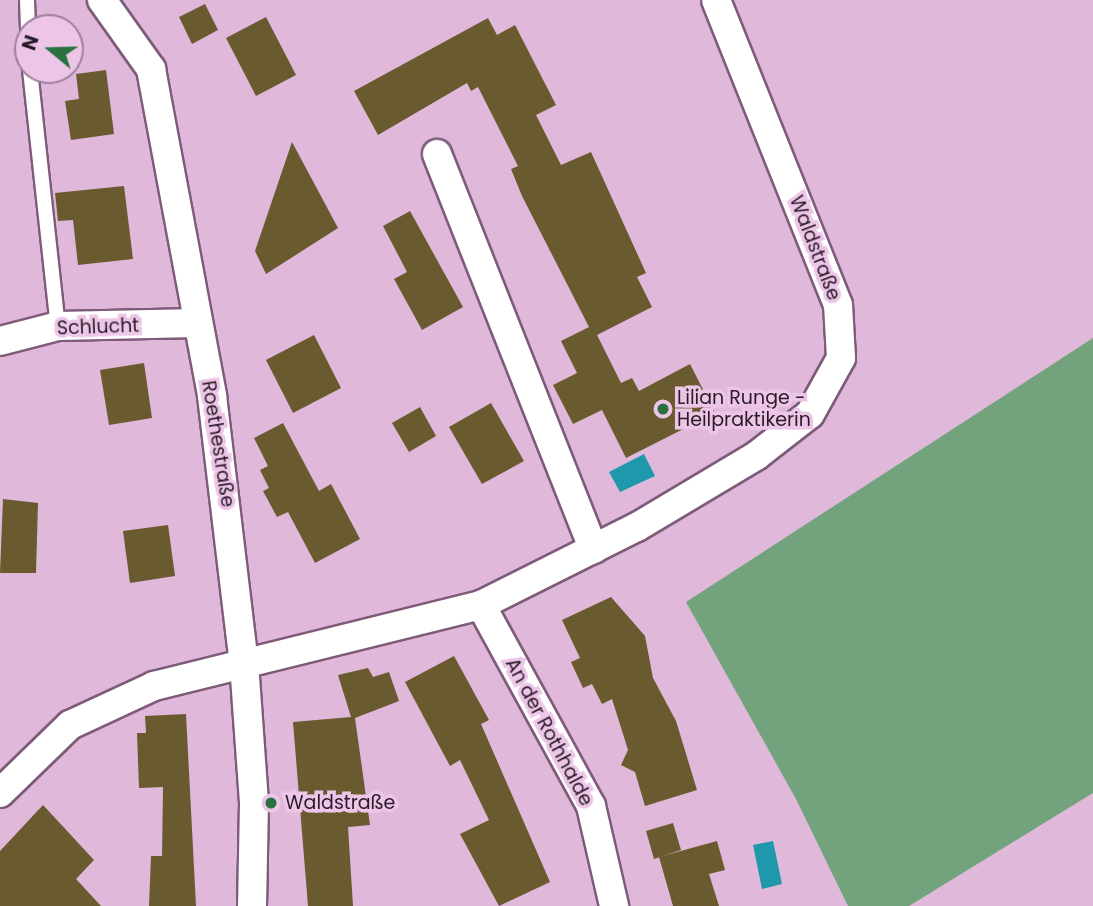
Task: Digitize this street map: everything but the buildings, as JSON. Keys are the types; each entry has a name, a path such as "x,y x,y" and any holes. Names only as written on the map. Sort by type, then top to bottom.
{"street":[{"name":"Roethestraße","path":"105,0 151,69 229,504 254,803 251,906"},
{"name":"Waldstraße","path":"0,793 70,724 154,686 481,605 593,549 756,456 810,414 841,358 838,305 716,0"},
{"path":"437,154 593,549"},
{"name":"Schlucht","path":"0,341 58,326 197,323"},
{"name":"An der Rothhalde","path":"481,605 591,806 614,906"}],"lane":[{"path":"32,84 58,326"}],"green space":[{"path":"1093,338 1093,793 909,906 848,906 796,799 686,602"}],"water":[{"path":"644,454 655,476 620,492 609,472"},
{"path":"773,841 782,884 762,889 753,845"}],"place":[{"name":"Lilian Runge - Heilpraktikerin","path":"663,409"},
{"name":"Waldstraße","path":"271,803"}]}
